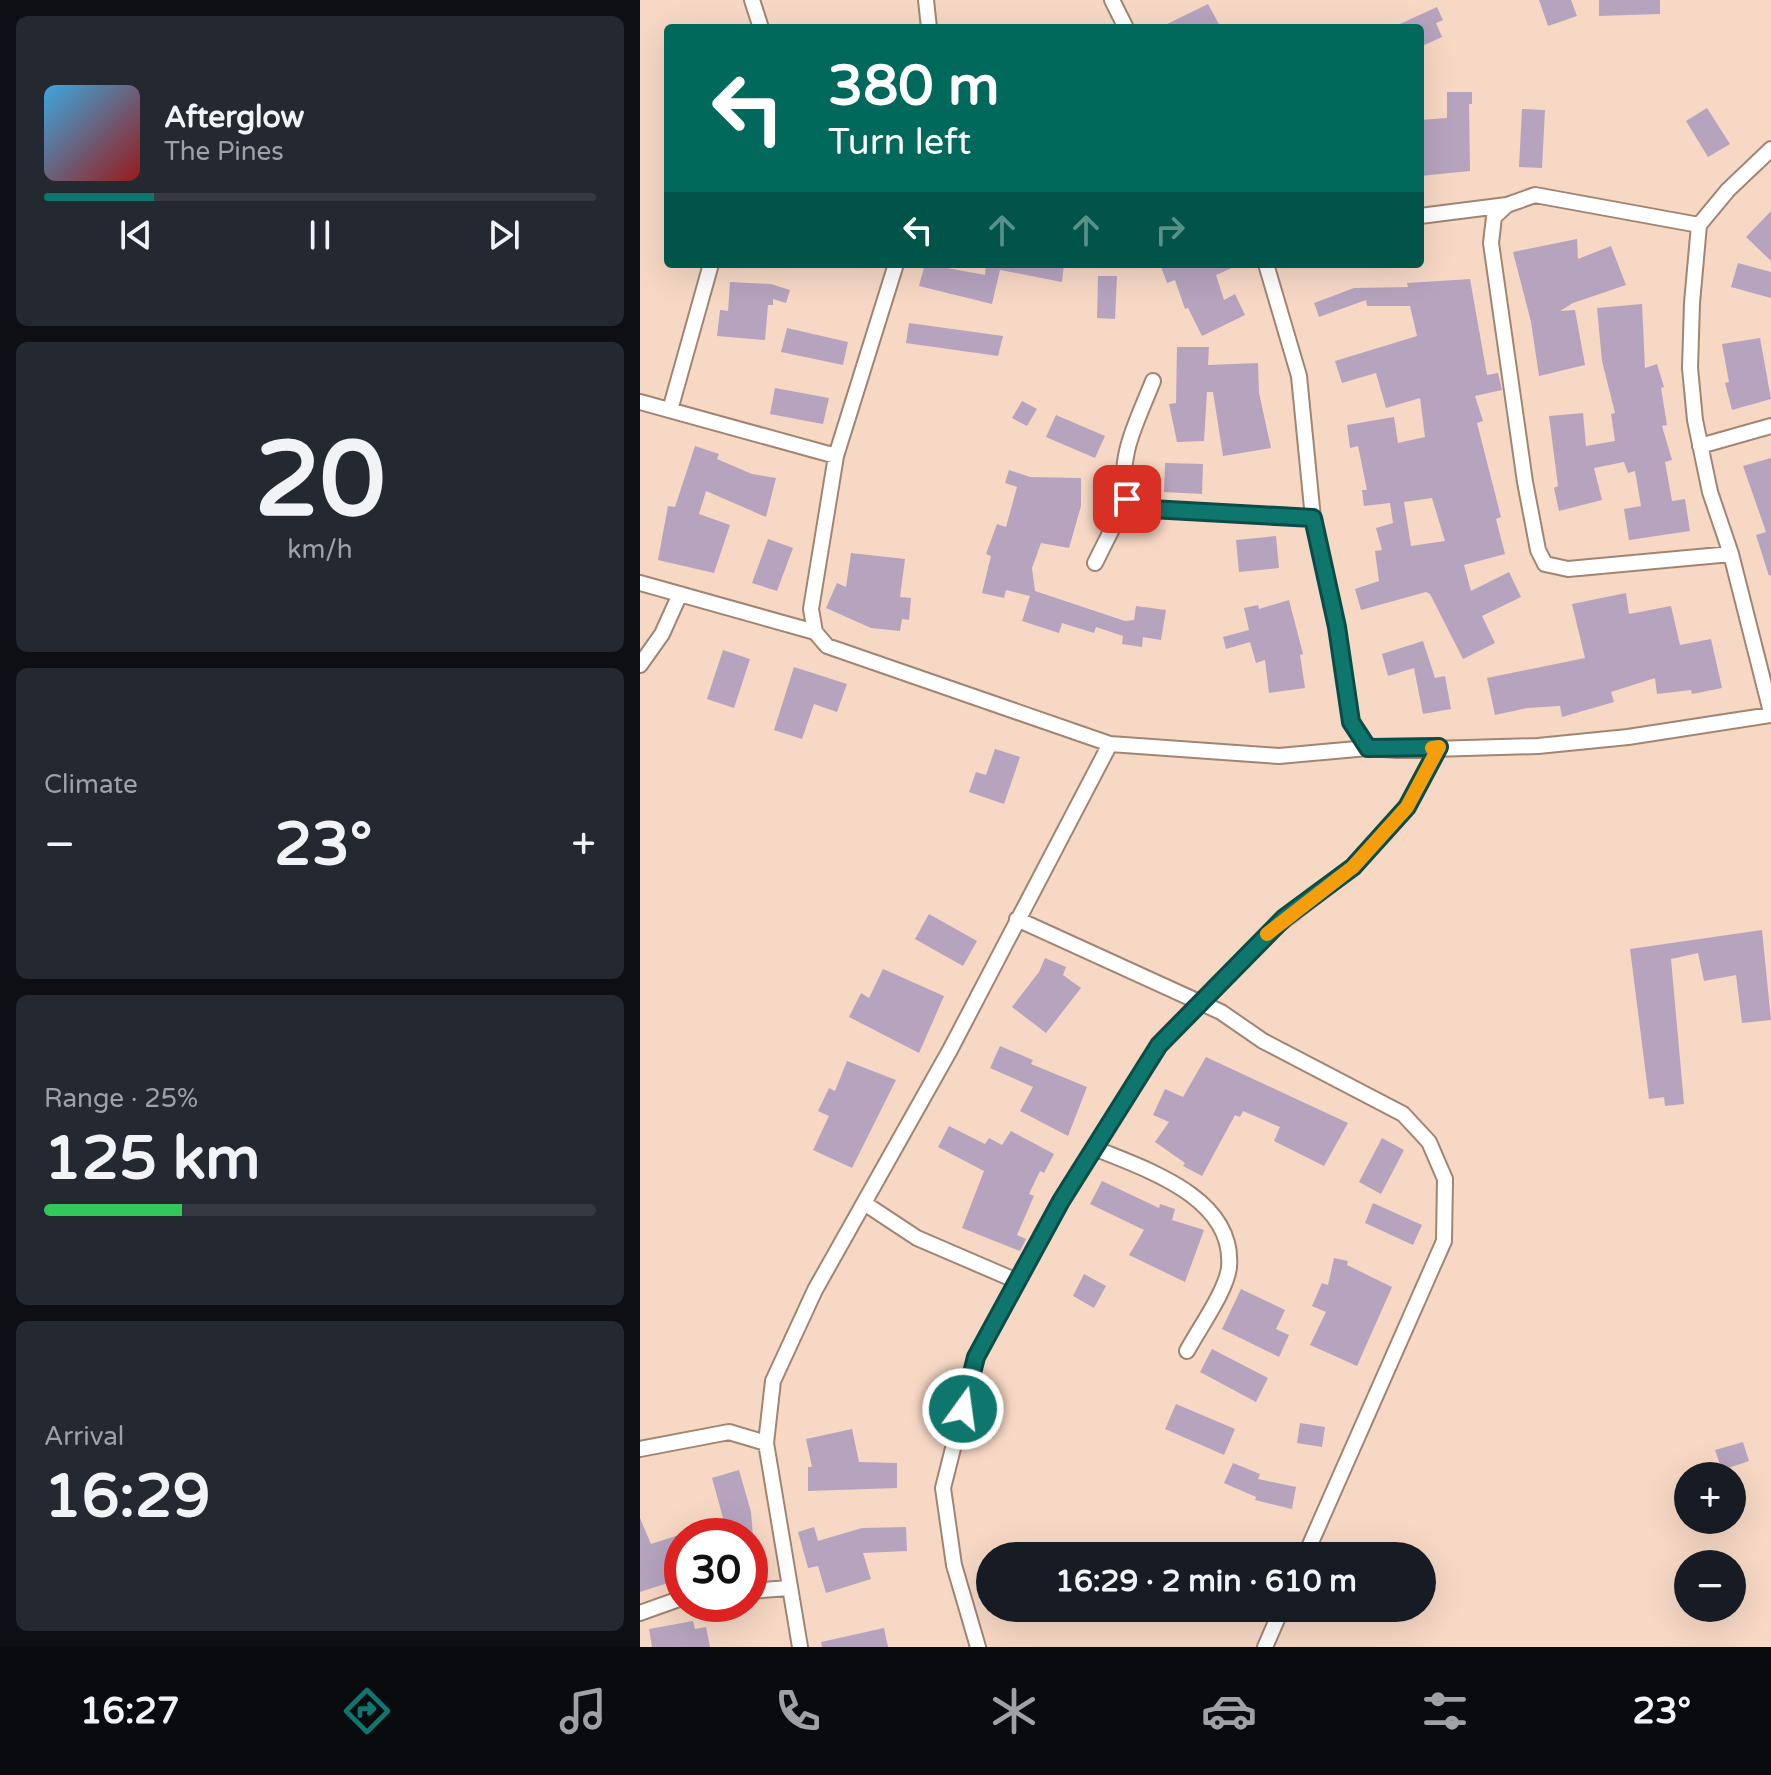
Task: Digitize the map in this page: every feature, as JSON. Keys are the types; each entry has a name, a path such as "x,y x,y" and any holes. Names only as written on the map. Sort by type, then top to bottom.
{"street":[{"path":"752,0 760,24"},
{"path":"926,0 929,24"},
{"path":"1112,0 1124,24"},
{"path":"895,268 836,456 811,609 815,632 827,646 1110,744 1279,756 1368,748 1553,745 1771,714 1731,554 1710,492 1700,446 1690,368 1699,225 1728,190 1771,149"},
{"path":"1424,215 1507,205 1535,195 1699,225"},
{"path":"1507,205 1494,217 1491,243 1525,482 1538,550 1545,564 1568,569 1731,554"},
{"path":"670,410 710,268"},
{"path":"1267,268 1299,376 1313,518 1337,627 1351,722 1368,748"},
{"path":"1095,563 1127,499 1123,482 1124,458 1153,381"},
{"path":"640,402 836,456"},
{"path":"1700,446 1771,426"},
{"path":"1127,499 1151,509 1313,518"},
{"path":"640,583 815,632"},
{"path":"640,665 662,634 680,594"},
{"path":"800,1647 766,1443 773,1381 815,1290 950,1050 1110,744"},
{"path":"978,1647 954,1565 943,1488 976,1357 1094,1148 1159,1045 1284,918 1353,867 1407,807 1439,747"},
{"path":"1017,919 1202,1002 1263,1041 1403,1114 1429,1142 1445,1179 1444,1241 1311,1542"},
{"path":"1094,1148 1148,1170 1195,1198 1208,1208 1220,1230 1229,1269 1187,1351"},
{"path":"864,1203 917,1238 1017,1281"},
{"path":"640,1449 729,1432 766,1443"},
{"path":"768,1590 789,1588"},
{"path":"640,1613 664,1604"},
{"path":"1265,1647 1276,1622"}],"building":[{"path":"1539,0 1571,0 1577,16 1548,26"},
{"path":"1599,0 1660,0 1660,14 1599,16"},
{"path":"1208,4 1219,24 1167,24"},
{"path":"1437,7 1443,20 1436,23 1442,37 1424,45 1424,24 1400,24"},
{"path":"1447,92 1472,92 1472,104 1469,104 1470,171 1424,176 1424,120 1447,118"},
{"path":"1707,108 1730,144 1708,157 1686,121"},
{"path":"1522,109 1545,110 1542,168 1519,167"},
{"path":"1771,211 1771,261 1746,237"},
{"path":"1577,239 1578,259 1611,246 1626,285 1573,303 1560,311 1575,310 1585,365 1539,376 1531,322 1513,252"},
{"path":"1738,263 1771,272 1771,298 1731,287"},
{"path":"924,268 947,268 985,275 986,268 1064,268 1062,282 1000,270 992,304 919,286"},
{"path":"1161,268 1232,268 1216,275 1224,300 1235,294 1245,315 1202,336 1188,308 1185,309 1175,280 1167,283"},
{"path":"1098,276 1117,276 1115,319 1097,318"},
{"path":"1470,279 1487,375 1498,373 1502,390 1475,396 1483,421 1477,423 1501,517 1496,519 1505,554 1464,565 1471,591 1509,572 1521,597 1482,616 1495,643 1463,659 1430,594 1426,592 1361,610 1355,589 1379,581 1375,551 1382,550 1376,528 1393,523 1390,503 1364,506 1362,490 1367,490 1358,446 1350,448 1347,425 1394,417 1398,443 1425,437 1420,398 1386,408 1376,373 1342,383 1335,361 1417,336 1410,306 1367,306 1366,300 1319,317 1314,303 1354,288 1408,287 1407,283","holes":["1432,498 1445,541 1411,546 1404,502"]},
{"path":"730,282 771,284 790,290 786,303 773,299 773,305 768,305 765,340 717,336 720,310 728,311"},
{"path":"1642,304 1645,368 1657,364 1664,387 1661,388 1667,425 1662,426 1672,460 1665,462 1672,501 1685,499 1690,531 1629,540 1624,509 1641,506 1635,471 1628,473 1624,462 1594,468 1602,500 1559,511 1554,488 1558,486 1549,416 1583,413 1586,446 1615,441 1611,414 1615,413 1602,361 1597,308"},
{"path":"909,323 1003,336 998,356 906,343"},
{"path":"787,328 848,342 843,365 781,352"},
{"path":"1760,338 1771,399 1732,410 1725,383 1729,382 1722,344"},
{"path":"1177,347 1209,347 1208,365 1258,363 1259,393 1271,448 1223,456 1213,392 1207,392 1204,441 1177,442 1169,404 1176,403"},
{"path":"775,388 829,398 823,424 770,414"},
{"path":"1022,401 1037,409 1027,426 1012,418"},
{"path":"1056,415 1105,436 1095,458 1046,437"},
{"path":"695,446 719,454 717,459 752,474 776,478 766,517 706,491 699,514 730,525 714,573 658,560 668,506 675,507"},
{"path":"1771,458 1769,576 1756,535 1766,532 1743,466"},
{"path":"1165,463 1203,464 1202,494 1164,492"},
{"path":"1009,470 1030,477 1081,478 1081,506 1069,548 1041,543 1032,568 1035,591 1125,621 1134,620 1136,606 1166,610 1161,640 1143,637 1142,647 1122,644 1123,636 1096,627 1094,633 1062,623 1059,633 1022,621 1030,596 1006,590 1004,598 982,593 991,556 986,554 997,524 1006,527 1017,487 1005,483"},
{"path":"1276,536 1279,568 1239,572 1236,540"},
{"path":"768,539 793,548 777,591 752,583"},
{"path":"851,553 905,559 900,597 911,598 909,620 902,619 900,631 871,628 826,608 837,583 846,587"},
{"path":"1626,593 1629,614 1671,606 1680,645 1711,639 1722,688 1692,694 1691,690 1657,694 1655,678 1611,692 1614,702 1562,717 1560,706 1527,708 1495,715 1487,678 1585,658 1572,604"},
{"path":"1289,600 1303,654 1300,655 1305,688 1269,693 1265,660 1256,663 1250,642 1226,649 1223,637 1249,630 1244,608 1258,605 1259,609"},
{"path":"1423,641 1435,678 1445,676 1451,709 1423,714 1414,668 1388,676 1382,654"},
{"path":"723,650 750,659 734,708 707,699"},
{"path":"794,667 847,684 837,712 814,704 802,739 774,730"},
{"path":"995,749 1020,757 1004,804 969,792 976,772 986,775"},
{"path":"929,914 977,941 963,966 915,939"},
{"path":"1762,930 1771,1020 1742,1023 1736,975 1704,981 1698,953 1671,959 1684,1104 1665,1106 1664,1097 1649,1099 1630,949"},
{"path":"1045,958 1066,967 1063,975 1081,988 1046,1033 1012,1007 1039,972"},
{"path":"883,969 944,996 919,1053 849,1017 861,993 869,998"},
{"path":"1000,1046 1033,1060 1031,1064 1087,1087 1068,1136 1020,1111 1033,1087 990,1068"},
{"path":"1206,1057 1348,1123 1324,1166 1274,1141 1280,1127 1243,1111 1240,1117 1235,1115 1202,1176 1183,1166 1185,1163 1155,1142 1169,1122 1153,1115 1165,1089 1183,1097"},
{"path":"847,1061 896,1080 852,1168 813,1150 829,1116 818,1111 829,1088 835,1091"},
{"path":"949,1126 985,1144 989,1138 1002,1145 1011,1131 1054,1154 1044,1173 1040,1171 1029,1194 1034,1196 1017,1235 1026,1239 1020,1251 962,1228 984,1171 938,1147"},
{"path":"1382,1138 1404,1150 1381,1194 1359,1182"},
{"path":"1102,1181 1159,1208 1160,1204 1175,1209 1172,1220 1204,1230 1185,1282 1129,1255 1144,1230 1090,1204"},
{"path":"1373,1203 1422,1225 1413,1245 1365,1223"},
{"path":"1334,1258 1348,1261 1347,1265 1392,1287 1357,1366 1310,1345 1326,1312 1312,1306 1322,1283 1328,1285"},
{"path":"1084,1274 1106,1286 1094,1308 1073,1296"},
{"path":"1241,1289 1285,1310 1276,1329 1289,1335 1279,1357 1222,1329"},
{"path":"1212,1349 1268,1378 1256,1402 1200,1372"},
{"path":"1176,1404 1235,1429 1224,1455 1165,1429"},
{"path":"1300,1423 1325,1427 1322,1447 1297,1443"},
{"path":"852,1429 859,1462 897,1463 897,1488 808,1491 808,1467 812,1467 806,1439"},
{"path":"1743,1442 1749,1461 1719,1462 1715,1450"},
{"path":"1233,1463 1260,1474 1258,1479 1296,1487 1292,1509 1255,1500 1256,1497 1224,1483"},
{"path":"739,1470 752,1518 723,1518 712,1478"},
{"path":"640,1518 651,1544 664,1540 664,1584 640,1592"},
{"path":"814,1527 818,1541 862,1528 906,1527 907,1551 863,1553 871,1579 826,1593 818,1566 808,1568 798,1532"},
{"path":"693,1622 695,1629 706,1627 710,1647 652,1647 649,1629"},
{"path":"884,1628 888,1647 822,1647 821,1642"}],"slow traffic":[{"path":"1267,934 1353,867 1407,807 1439,747 1432,748"}],"route":[{"path":"963,1409 976,1357 1061,1201 1159,1045 1284,918 1326,890 1353,867 1407,807 1439,747 1397,750 1368,748 1351,722 1337,627 1313,518 1151,509 1127,499"}]}
